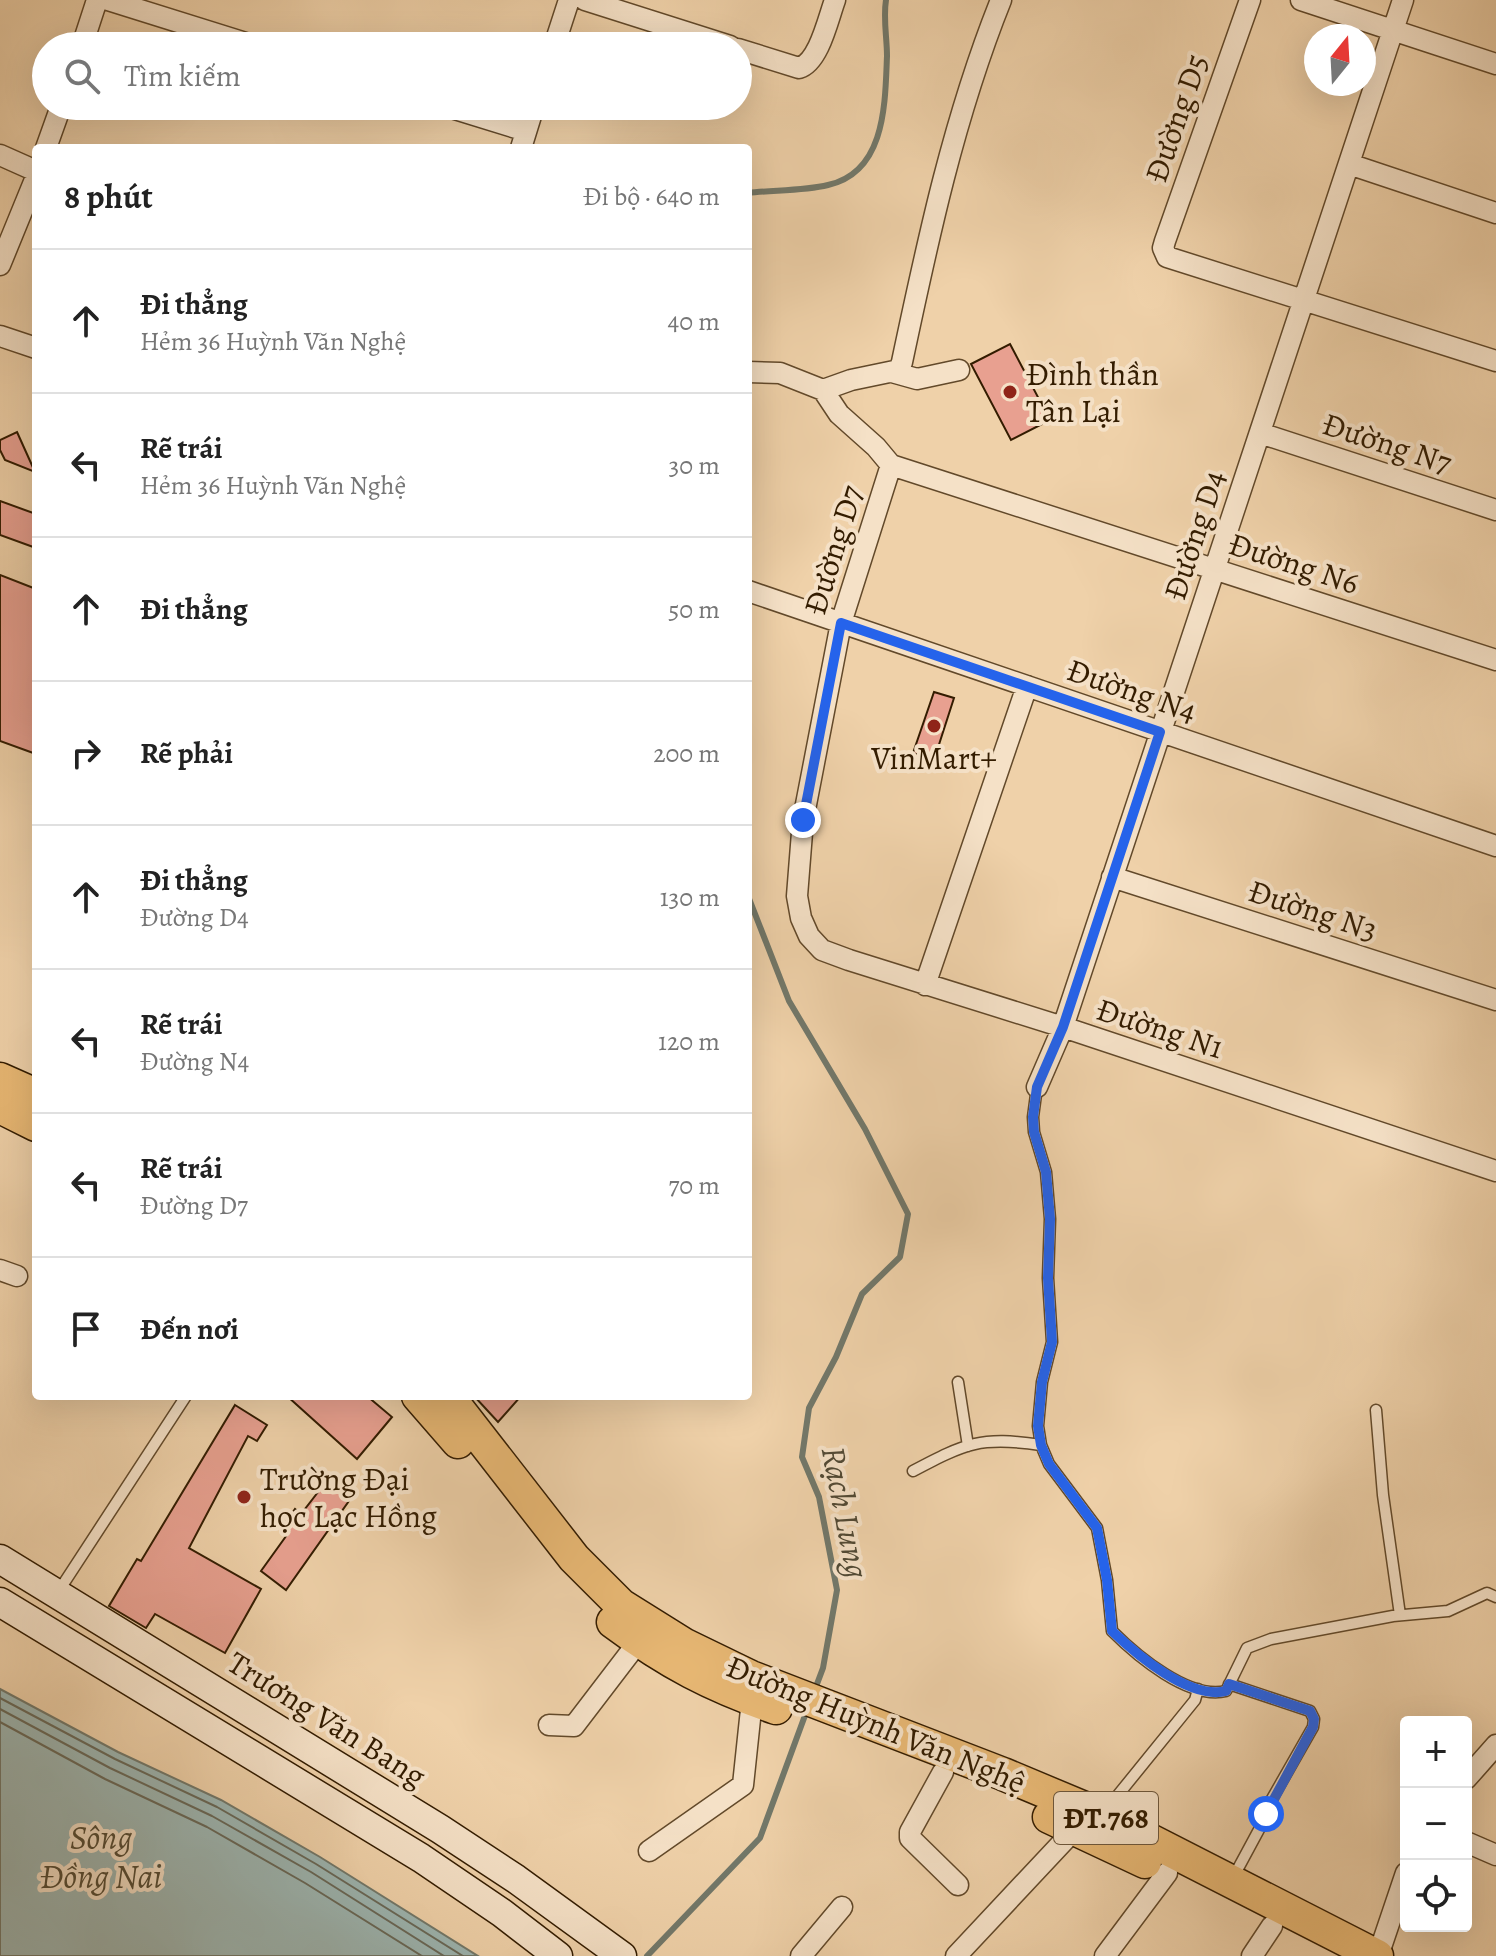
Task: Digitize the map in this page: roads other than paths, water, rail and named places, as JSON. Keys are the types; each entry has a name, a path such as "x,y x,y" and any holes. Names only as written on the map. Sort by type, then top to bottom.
{"main road":[{"path":"1,1102 32,1096"},
{"path":"1,1102 32,1122"},
{"name":"Đường Huỳnh Văn Nghệ","path":"422,1400 452,1434 554,1566 593,1608 658,1655 725,1691 752,1700 807,1709 1003,1774 1089,1822 1167,1873 1333,1956"},
{"name":"Đường Huỳnh Văn Nghệ","path":"451,1400 574,1558 621,1605 685,1645 807,1709 943,1772 1089,1822 1231,1882 1378,1956"},
{"name":"Trương Văn Bang","path":"0,1559 440,1829 617,1951"},
{"path":"0,1602 133,1680 421,1858 558,1956"}],"street":[{"path":"87,32 97,0"},
{"path":"108,0 210,32"},
{"path":"559,32 569,0"},
{"path":"585,0 686,32"},
{"path":"752,53 799,68 806,66 814,57 835,0"},
{"path":"823,390 851,380 899,370 934,211 975,66 1001,0"},
{"name":"Đường D5","path":"1250,0 1163,248 1167,257 1304,300"},
{"path":"1301,0 1496,64"},
{"name":"Đường D4","path":"1037,1087 1063,1027 1403,0"},
{"path":"47,144 56,120"},
{"path":"478,120 524,140 530,120"},
{"path":"0,155 32,172"},
{"path":"1349,164 1496,213"},
{"path":"0,265 32,184"},
{"path":"1304,300 1496,361"},
{"path":"0,336 32,347"},
{"path":"892,372 917,379 959,370"},
{"path":"752,372 780,373 823,390 839,414 891,465"},
{"name":"Đường N7","path":"1260,433 1496,510"},
{"name":"Đường N6","path":"891,465 1496,660"},
{"name":"Đường D7","path":"809,936 801,918 797,896 803,820 841,623 891,465"},
{"name":"Đường N4","path":"752,592 1496,846"},
{"path":"925,985 1027,686"},
{"name":"Đường N3","path":"1112,877 1496,1000"},
{"name":"Đường N1","path":"809,936 822,950 1496,1171"},
{"path":"549,1725 574,1726 639,1641"},
{"path":"649,1851 743,1785 752,1700"},
{"path":"1480,1773 1496,1745"},
{"path":"943,1772 910,1832 910,1838 958,1885"},
{"path":"956,1956 1089,1822"},
{"path":"1472,1845 1496,1855"},
{"path":"1105,1956 1167,1873"},
{"path":"1378,1956 1400,1891"},
{"path":"801,1956 842,1907"},
{"path":"1252,1956 1272,1926"}],"lane":[{"path":"1037,1087 1033,1117 1034,1132 1046,1172 1052,1342 1042,1382 1038,1426 1041,1445 1049,1464 1097,1528 1107,1580 1112,1631 1139,1655 1180,1682 1216,1693 1226,1691 1247,1648 1271,1639 1400,1615 1448,1611 1487,1593 1496,1597"},
{"path":"958,1382 968,1446"},
{"path":"62,1586 183,1400"},
{"path":"1376,1410 1383,1495 1400,1615"},
{"path":"913,1471 968,1446 1004,1440 1041,1445"},
{"path":"1229,1684 1310,1711 1314,1719 1313,1727 1269,1804 1262,1824 1231,1882"},
{"path":"1089,1822 1187,1710 1198,1689"}],"water":[{"name":"Sông Đồng Nai","path":"0,1689 118,1752 221,1800 320,1857 478,1956 0,1956"}],"waterway":[{"name":"Rạch Lung","path":"752,193 828,185 847,178 872,151 883,114 885,94 886,0"},
{"name":"Rạch Lung","path":"752,906 789,1001 865,1129 908,1214 900,1257 862,1294 836,1357 809,1408 802,1457 819,1497 837,1590 823,1668 814,1692"},
{"name":"Rạch Lung","path":"647,1956 760,1838 807,1710"}],"place":[{"name":"Đình thần Tân Lại","path":"1010,392"},
{"name":"VinMart+","path":"934,726"},
{"name":"Trường Đại học Lạc Hồng","path":"244,1497"}]}
